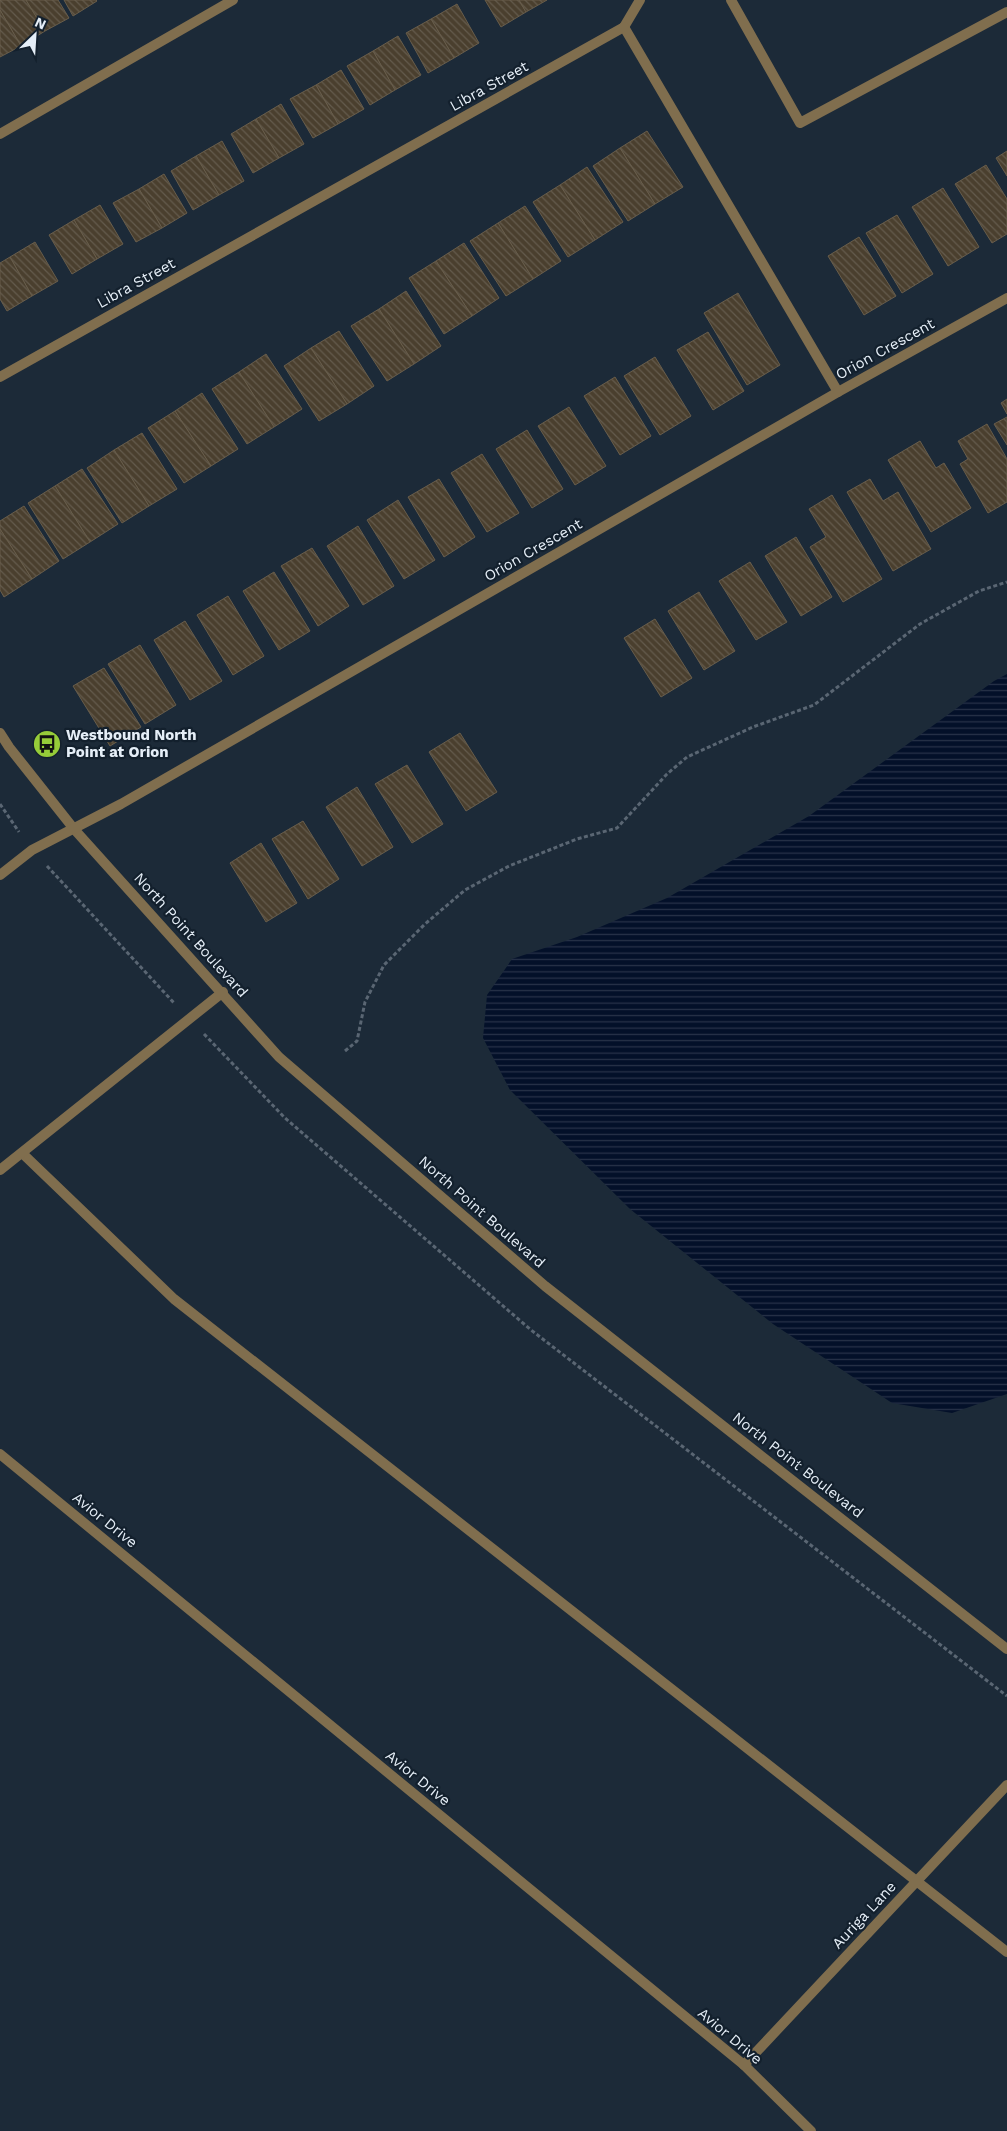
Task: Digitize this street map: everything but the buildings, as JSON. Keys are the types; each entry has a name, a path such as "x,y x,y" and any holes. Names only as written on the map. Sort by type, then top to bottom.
{"street":[{"path":"0,134 233,0"},
{"path":"640,0 624,27 838,392"},
{"path":"731,0 800,123 1007,12"},
{"name":"Libra Street","path":"0,377 624,27"},
{"name":"Orion Crescent","path":"0,875 32,850 138,794 838,392 1007,298"},
{"name":"North Point Boulevard","path":"0,733 74,829 223,992 279,1057 545,1286 1007,1649"},
{"path":"0,1170 223,992"},
{"path":"22,1153 174,1299 1007,1952"},
{"name":"Avior Drive","path":"0,1454 744,2065 811,2131"},
{"name":"Auriga Lane","path":"744,2065 1007,1785"}],"path":[{"path":"345,1051 356,1041 365,1002 384,965 425,924 465,890 509,866 577,839 617,828 667,774 687,757 753,727 814,705 920,624 979,591 1007,582"},
{"path":"0,804 32,850 284,1118 531,1330 1007,1696"}],"water":[{"path":"1007,674 1007,1394 952,1413 892,1403 773,1324 630,1209 510,1090 483,1038 487,995 512,959 577,937 667,898 809,816 994,681"}],"place":[{"name":"Westbound North Point at Orion","path":"47,744"}]}
